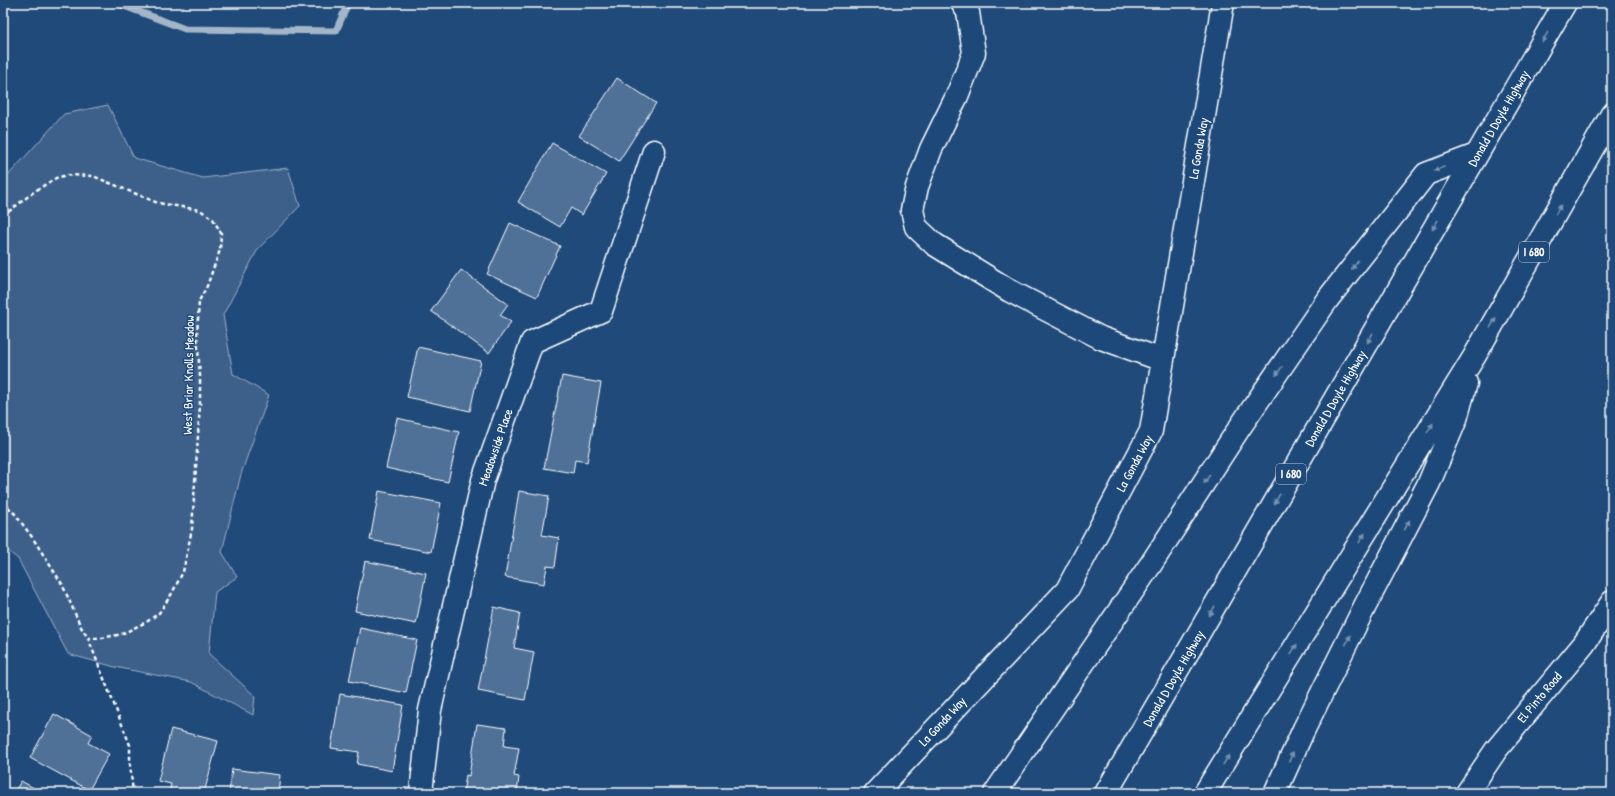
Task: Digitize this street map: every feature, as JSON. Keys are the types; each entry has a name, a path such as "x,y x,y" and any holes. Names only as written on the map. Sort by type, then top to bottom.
{"main road":[{"path":"962,3 968,12 974,52 957,96 931,149 917,187 912,210 916,226 934,244 1010,291 1101,338 1162,360"},
{"name":"La Gonda Way","path":"874,793 1067,590 1151,431 1223,3"},
{"name":"Donald D Doyle Highway","path":"1106,793 1565,3"},
{"name":"I 680","path":"1205,793 1474,357 1612,114"},
{"name":"Meadowside Place","path":"421,793 430,710 483,480 532,342 601,312 654,151"},
{"path":"996,793 1151,564 1240,427 1327,300 1426,174 1476,155"},
{"path":"1275,793 1304,729 1355,626 1429,483 1456,419 1474,357"},
{"name":"El Pinto Road","path":"1467,793 1496,750 1584,644 1612,602"}],"path":[{"name":"West Briar Knolls Meadow","path":"3,216 35,191 56,178 67,175 93,176 158,203 200,210 213,219 221,233 220,250 207,286 199,301 197,335 200,376 200,404 192,528 183,572 171,595 159,613 148,621 122,634 102,638 88,638"},
{"path":"3,502 15,514 32,537 62,584 81,627 88,638 130,745 130,764 134,793"}],"shaded area":[{"path":"108,105 134,158 203,178 288,168 300,206 258,249 223,315 233,374 269,395 241,474 222,552 237,577 215,592 209,654 255,696 253,715 191,682 115,667 68,654 18,559 3,547 3,181 64,114"}],"building":[{"path":"617,78 656,103 619,161 579,136"},
{"path":"552,143 606,174 582,215 571,208 560,227 518,202"},
{"path":"510,223 560,246 537,297 487,274"},
{"path":"461,270 508,304 500,315 511,322 489,353 431,311"},
{"path":"418,347 481,361 470,411 407,397"},
{"path":"562,376 601,383 587,462 575,460 573,473 544,468"},
{"path":"397,418 459,432 448,482 386,468"},
{"path":"379,491 441,503 431,552 370,540"},
{"path":"519,491 549,496 542,535 559,538 555,567 547,566 544,584 505,577"},
{"path":"365,561 426,573 416,624 355,611"},
{"path":"494,607 520,613 514,648 534,652 525,700 478,691"},
{"path":"360,628 417,640 406,693 349,681"},
{"path":"340,694 403,705 392,771 357,764 359,752 331,748"},
{"path":"54,714 92,735 88,743 109,754 89,790 30,758"},
{"path":"477,724 506,728 504,746 519,748 514,776 519,777 517,793 463,793 466,775 469,776"},
{"path":"171,729 218,741 204,793 169,793 171,784 158,781"},
{"path":"232,769 280,775 278,793 229,793"},
{"path":"21,781 43,793 14,793"}],"waterway":[{"path":"116,3 185,29 336,31 348,3"}]}
